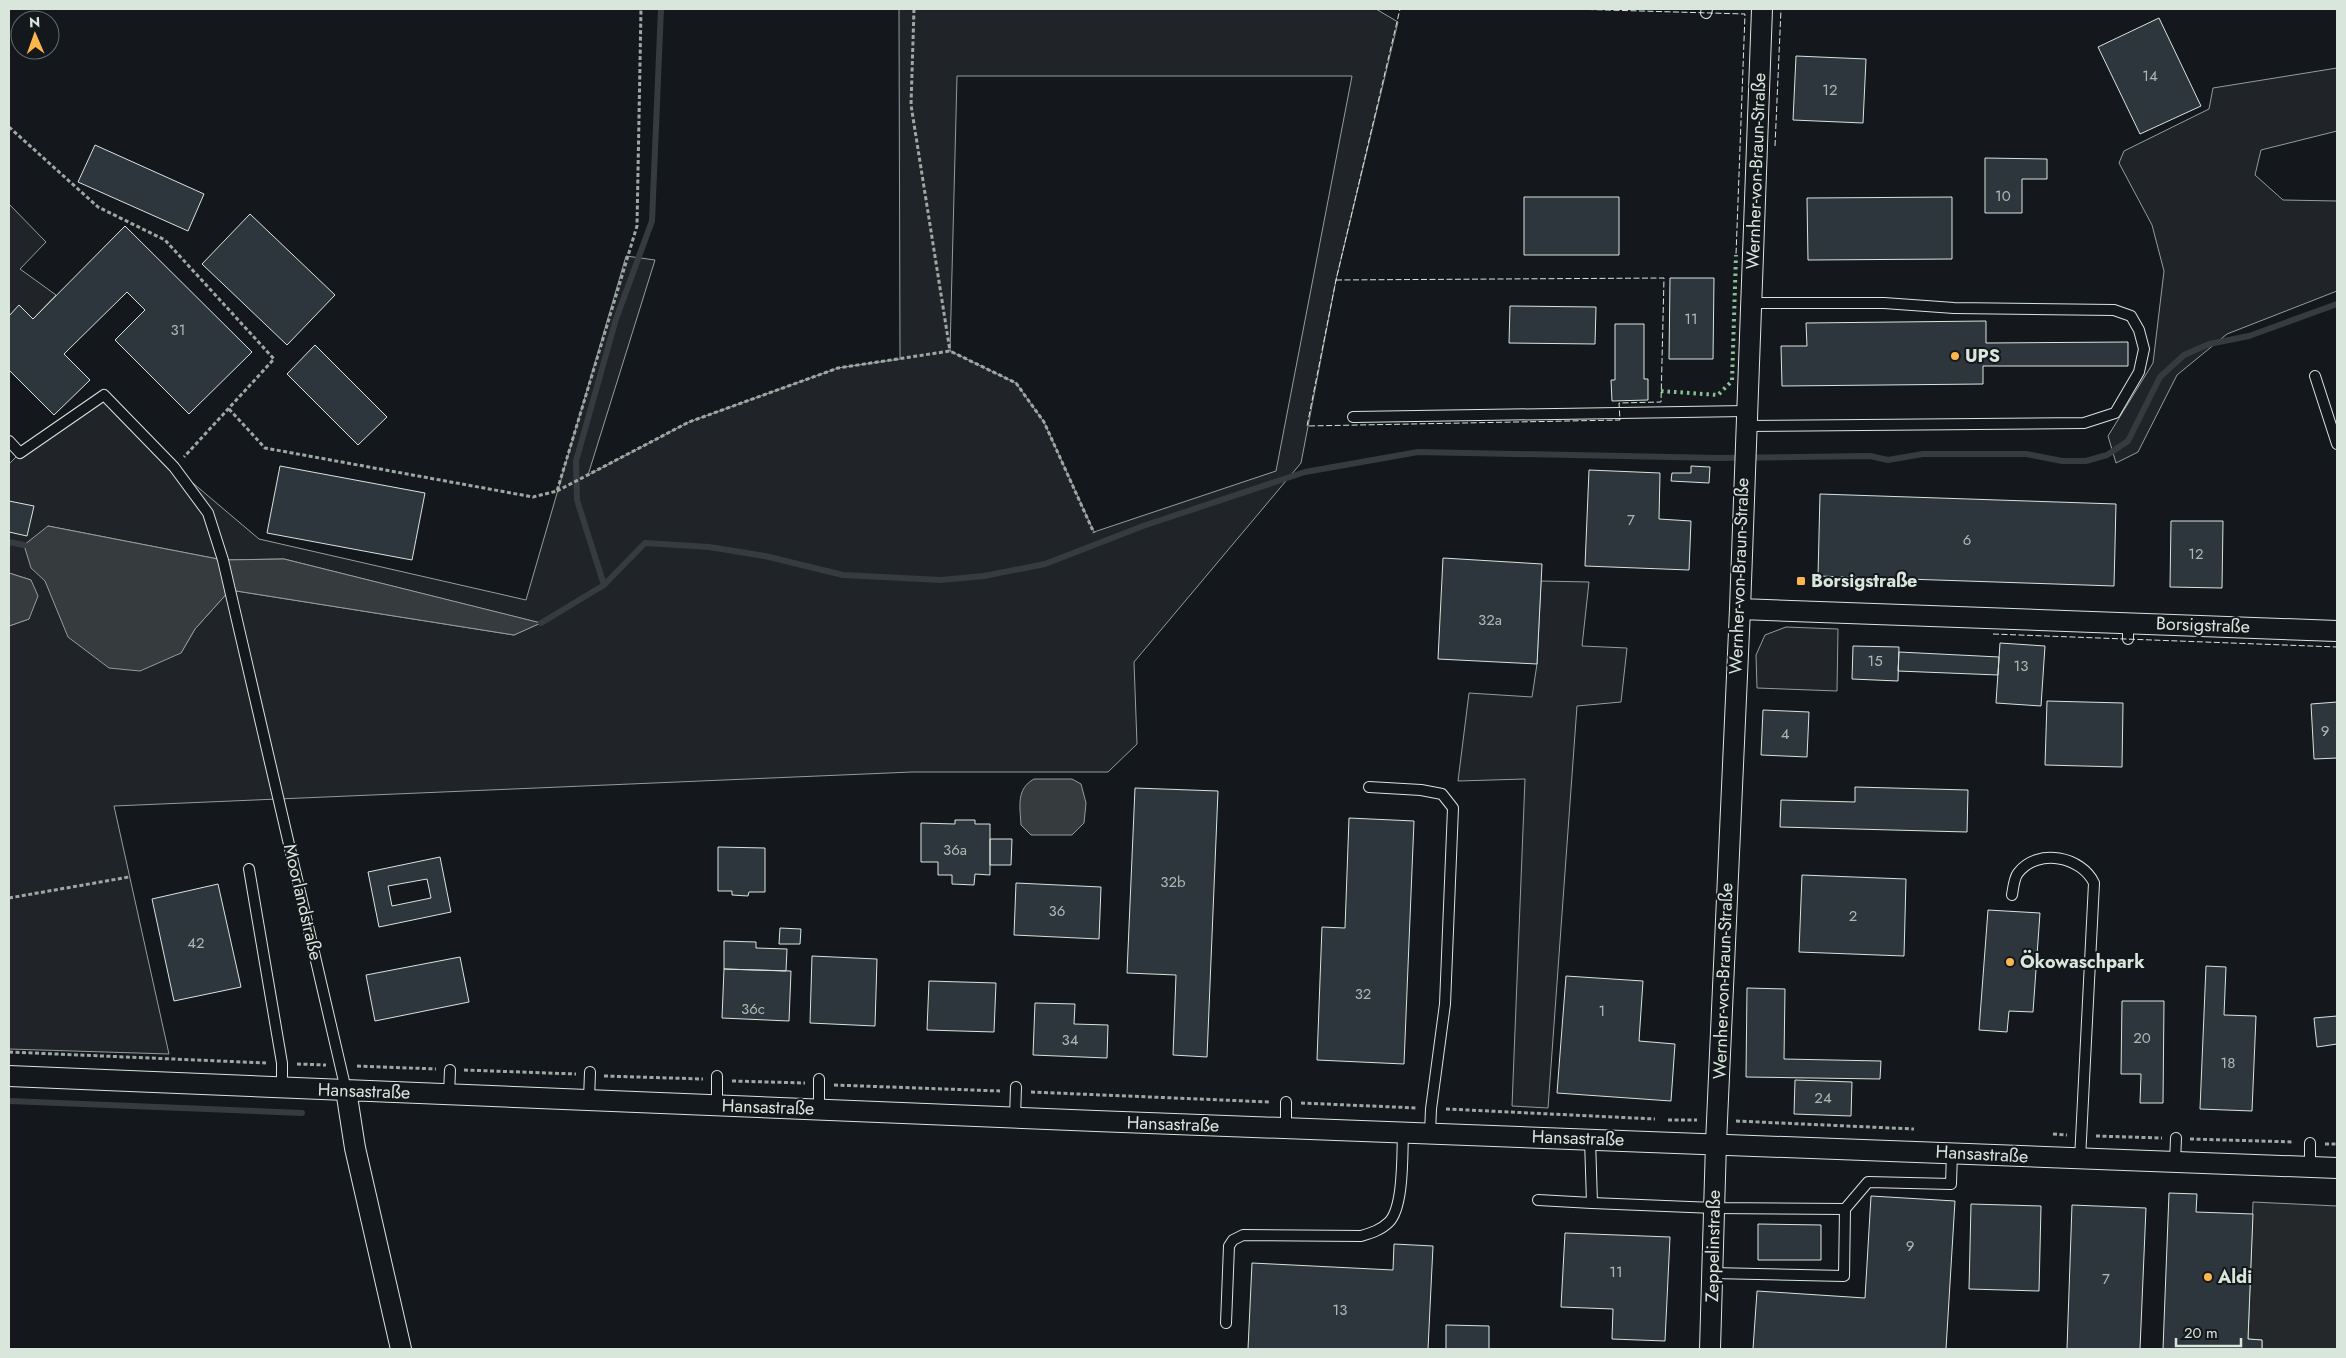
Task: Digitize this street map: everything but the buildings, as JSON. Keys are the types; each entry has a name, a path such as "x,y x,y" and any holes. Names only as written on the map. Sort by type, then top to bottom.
{"street":[{"name":"Wernher-von-Braun-Straße","path":"1716,1143 1740,609 1745,426 1762,9"},
{"name":"Borsigstraße","path":"1740,609 2128,630 2337,631"},
{"name":"Hansastraße","path":"9,1076 1286,1128 2337,1168"},
{"name":"Moorlandstraße","path":"346,1090 355,1148 401,1349"},
{"name":"Zeppelinstraße","path":"1710,1349 1716,1143"}],"lane":[{"path":"1353,416 1745,426 2084,423 2114,413 2140,372 2144,350 2139,330 2131,316 2114,310 1954,308 1884,302 1751,303"},
{"path":"2314,376 2337,444"},
{"name":"Moorlandstraße","path":"9,441 20,453 104,395 174,468 208,513 223,560 346,1090"},
{"path":"1369,787 1421,790 1442,794 1453,808 1445,1004 1431,1109 1430,1133"},
{"path":"2012,895 2018,873 2029,864 2048,856 2070,861 2089,873 2094,883 2080,1159"},
{"path":"249,869 282,1063 282,1088"},
{"path":"449,1094 450,1070"},
{"path":"589,1100 590,1074"},
{"path":"717,1078 717,1105"},
{"path":"819,1082 819,1109"},
{"path":"1015,1117 1016,1089"},
{"path":"1286,1102 1286,1128"},
{"path":"1226,1323 1229,1246 1233,1240 1243,1235 1354,1237 1376,1231 1389,1222 1396,1209 1403,1132"},
{"path":"2175,1162 2176,1138"},
{"path":"1590,1139 1592,1203"},
{"path":"2310,1143 2310,1166"},
{"path":"1712,1274 1844,1276 1845,1210 1868,1182 1951,1184 1952,1153"},
{"path":"1538,1200 1714,1208 1845,1210"}],"path":[{"path":"557,491 636,226 641,9"},
{"path":"914,9 911,105 950,351"},
{"path":"9,127 98,207 165,240 274,359 174,468"},
{"path":"229,409 265,448 533,497 557,491 689,422 838,368 950,351 1016,383 1044,422 1094,533"},
{"path":"9,898 129,877"},
{"path":"9,1052 341,1066 1016,1089 1431,1109 1924,1129"},
{"path":"2051,1134 2337,1144"}],"shaded area":[{"path":"899,9 1376,9 1398,22 1336,280 1301,463 1134,662 1137,744 1108,772 912,772 114,806 169,1054 9,1049 9,626 29,619 31,580 9,573 9,464 20,453 104,395 174,467 259,539 526,600 626,256 655,260 588,475 689,422 838,368 900,359","holes":["957,76 1352,76 1276,471 1094,532 1044,422 1016,383 950,351","48,526 223,560 284,559 540,623 514,635 230,590 195,629 181,653 56,603 45,580"]},
{"path":"2337,68 2337,131 2261,150 2255,175 2283,200 2337,201 2337,291 2227,334 2177,375 2138,452 2116,463 2108,436 2153,363 2164,271 2152,225 2119,163 2124,151 2209,109 2213,88"},
{"path":"9,204 46,242 20,269 56,295 33,319 19,306 9,316"},
{"path":"48,526 223,560 284,559 541,623 514,635 230,590 195,629 181,653 140,671 109,668 68,637 45,581 31,568 24,545"},
{"path":"9,573 31,580 38,596 29,619 9,626"},
{"path":"1541,581 1589,582 1582,646 1627,648 1621,702 1577,706 1548,1108 1512,1106 1525,779 1458,781 1469,693 1532,697 1537,664"},
{"path":"1786,627 1838,629 1837,691 1757,688 1756,655 1765,635"},
{"path":"1034,779 1072,779 1081,784 1086,803 1084,823 1072,835 1031,835 1021,825 1020,799 1024,788"},
{"name":"Aldi","path":"2253,1202 2337,1206 2337,1349 2262,1349 2262,1340 2248,1339"}],"waterway":[{"path":"604,585 577,500 576,461 616,319 652,221 661,9"},
{"path":"541,623 604,585 645,543 709,547 765,556 843,575 941,580 984,576 1045,564 1143,526 1305,472 1418,452 1719,458 1870,456 1888,460 1923,454 2026,454 2062,461 2086,461 2107,455 2128,441 2160,377 2184,355 2209,344 2249,336 2337,304"},
{"path":"9,542 24,545"},
{"path":"9,1101 302,1113"}],"hedge":[{"path":"1661,391 1718,395 1732,381 1736,255"}],"fence":[{"path":"1336,280 1664,278 1661,402 1619,403 1620,420 1307,426 1336,280 1400,9"},
{"path":"1571,9 1745,14 1736,255"},
{"path":"1775,146 1781,9"},
{"path":"1993,634 2337,647"}],"place":[{"name":"UPS","path":"1955,356"},
{"name":"Borsigstraße","path":"1801,581"},
{"name":"Ökowaschpark","path":"2010,962"},
{"name":"Aldi","path":"2208,1277"}]}
